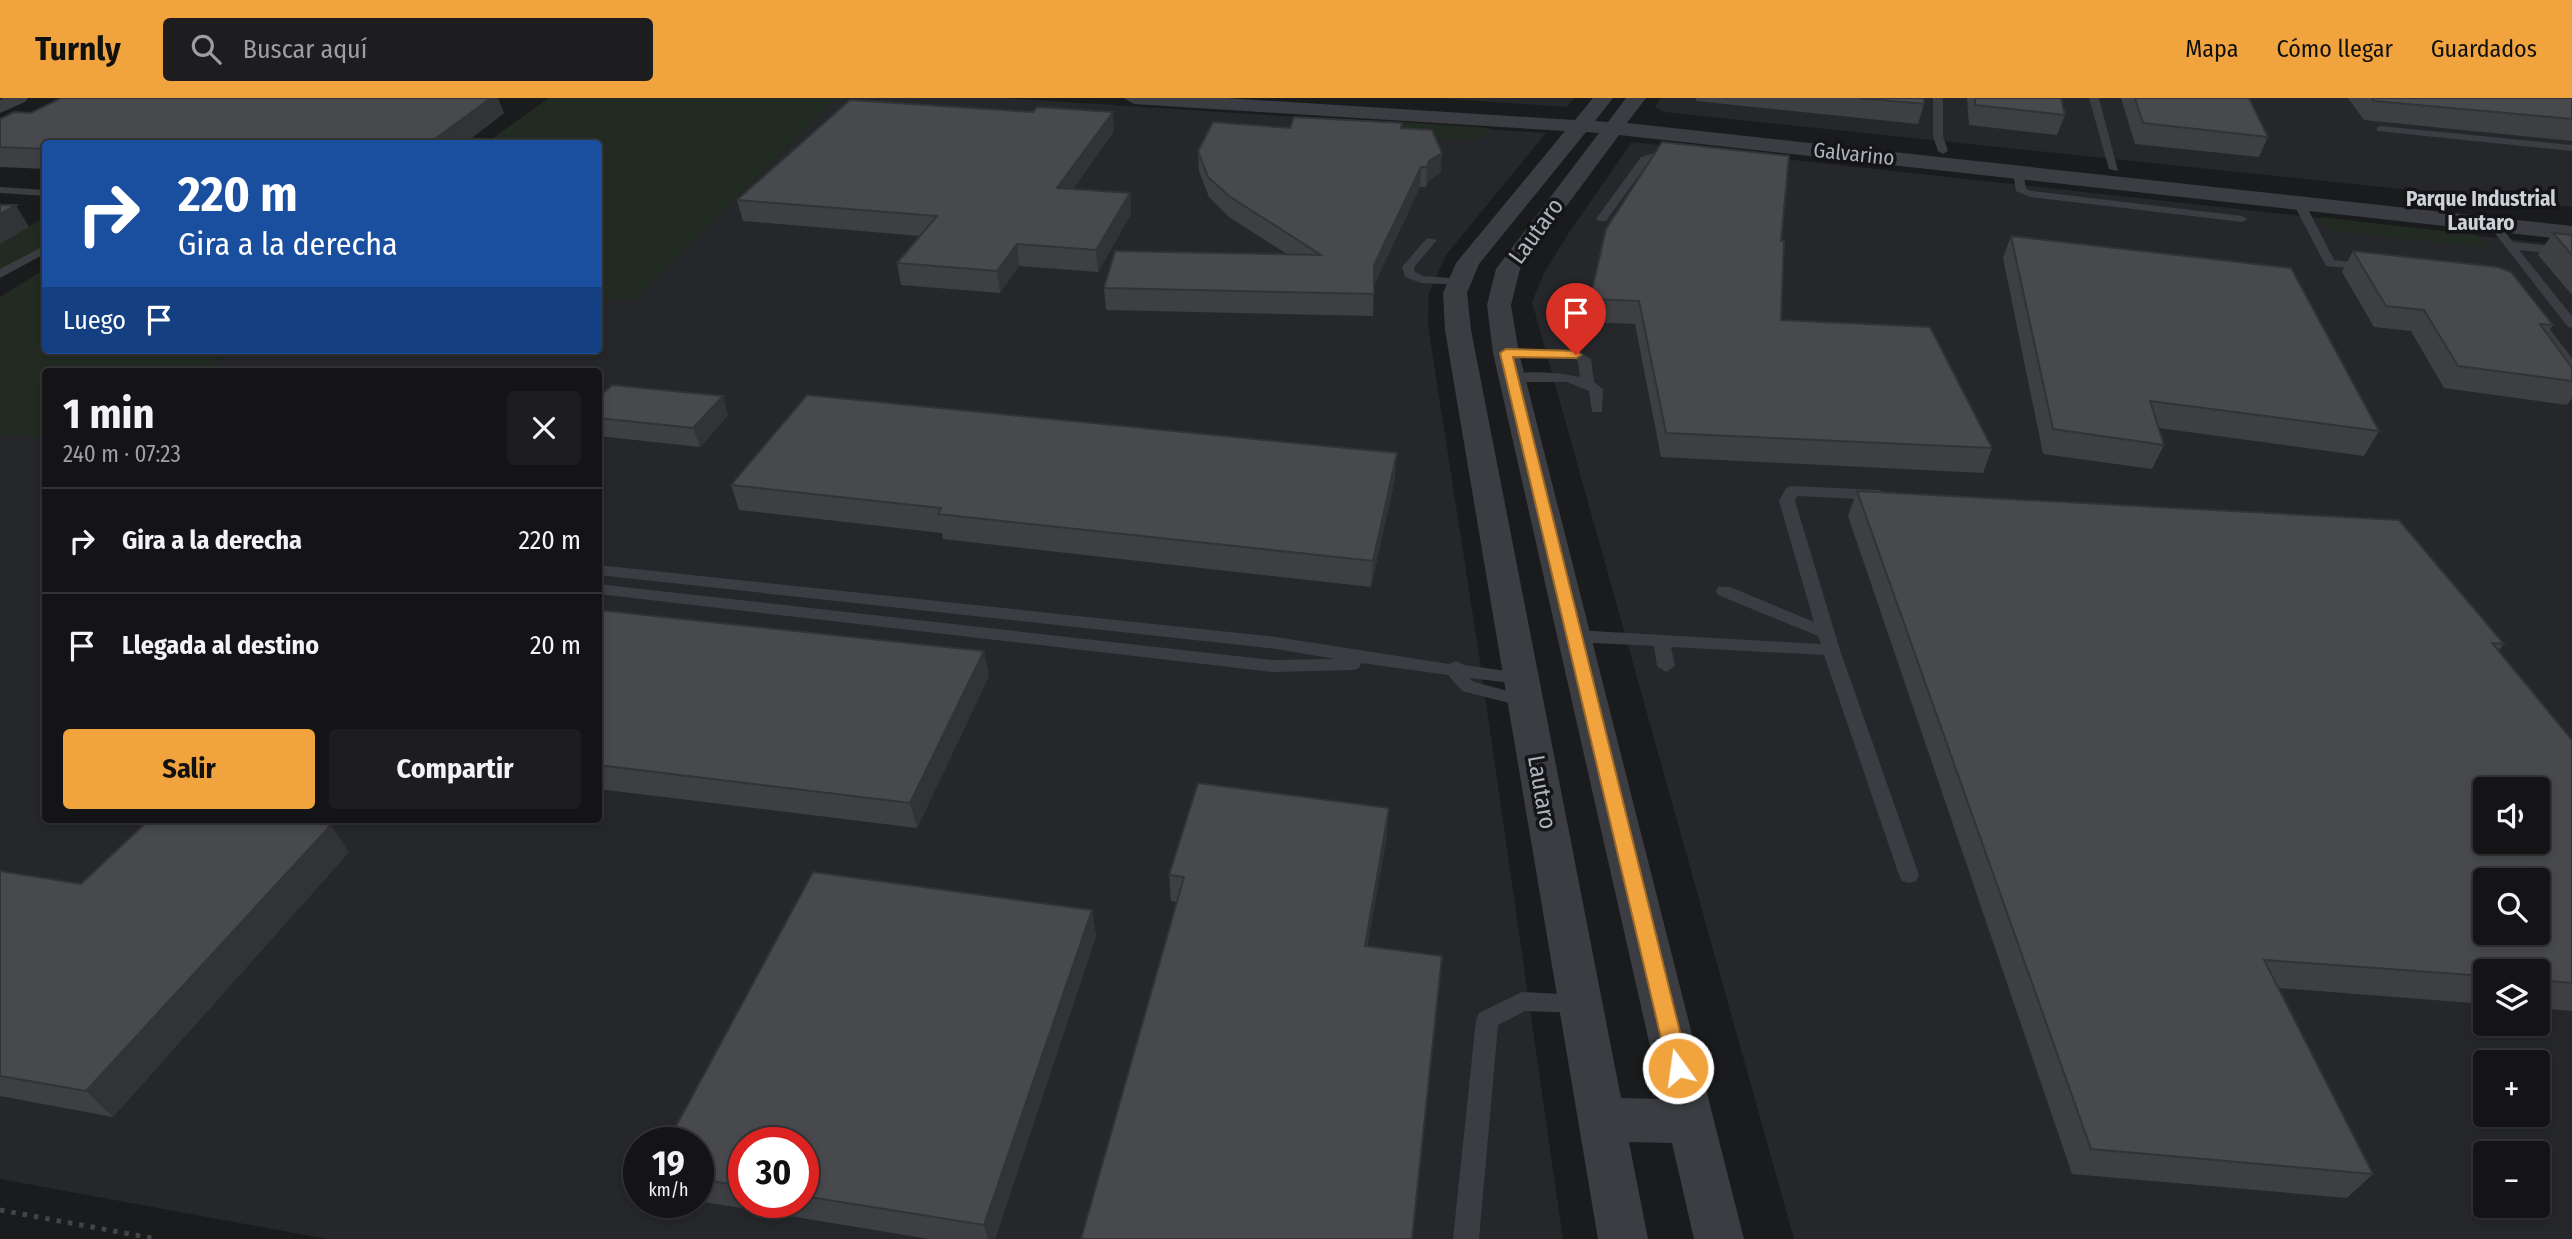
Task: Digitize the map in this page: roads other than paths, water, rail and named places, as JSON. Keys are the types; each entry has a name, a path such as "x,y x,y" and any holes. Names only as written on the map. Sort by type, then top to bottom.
{"street":[{"path":"0,107 18,98"},
{"name":"Galvarino","path":"1134,98 1602,116 1784,154 2294,196"},
{"name":"Galvarino","path":"1333,98 1937,141 2494,225 2572,233"},
{"name":"Lautaro","path":"1623,1239 1458,330 1455,293 1468,263 1602,116 1636,98"},
{"name":"Lautaro","path":"1602,116 1508,270 1499,305 1509,366 1719,1239"},
{"path":"1602,1119 1691,1122"}],"lane":[{"path":"1937,141 1938,98"},
{"path":"2094,98 2114,169"},
{"path":"2381,129 2572,148"},
{"path":"1602,219 1645,159 1655,156 1683,158"},
{"path":"2018,172 2021,191 2029,194 2242,219"},
{"path":"0,190 42,193"},
{"path":"2294,196 2330,263 2384,269"},
{"path":"2494,225 2572,324"},
{"path":"1431,240 1408,267 1409,274 1421,279 1460,282"},
{"path":"2510,245 2572,252"},
{"path":"0,274 42,250"},
{"path":"2530,312 2572,367"},
{"path":"1509,366 1576,355 1584,359 1587,382"},
{"path":"1509,366 1587,382 1596,389 1597,409"},
{"path":"1903,497 1791,491 1787,501 1829,642 1909,875"},
{"path":"602,570 1276,643 1395,663 1456,669 1457,677 1468,687 1523,689"},
{"path":"602,589 1272,666 1395,663"},
{"path":"1724,591 1829,642"},
{"path":"1575,636 1829,642"},
{"path":"1661,640 1666,666"},
{"path":"1466,1239 1488,1020 1522,1001 1581,1004"}],"district":[{"name":"Parque Industrial Lautaro","path":"2481,211"}]}
